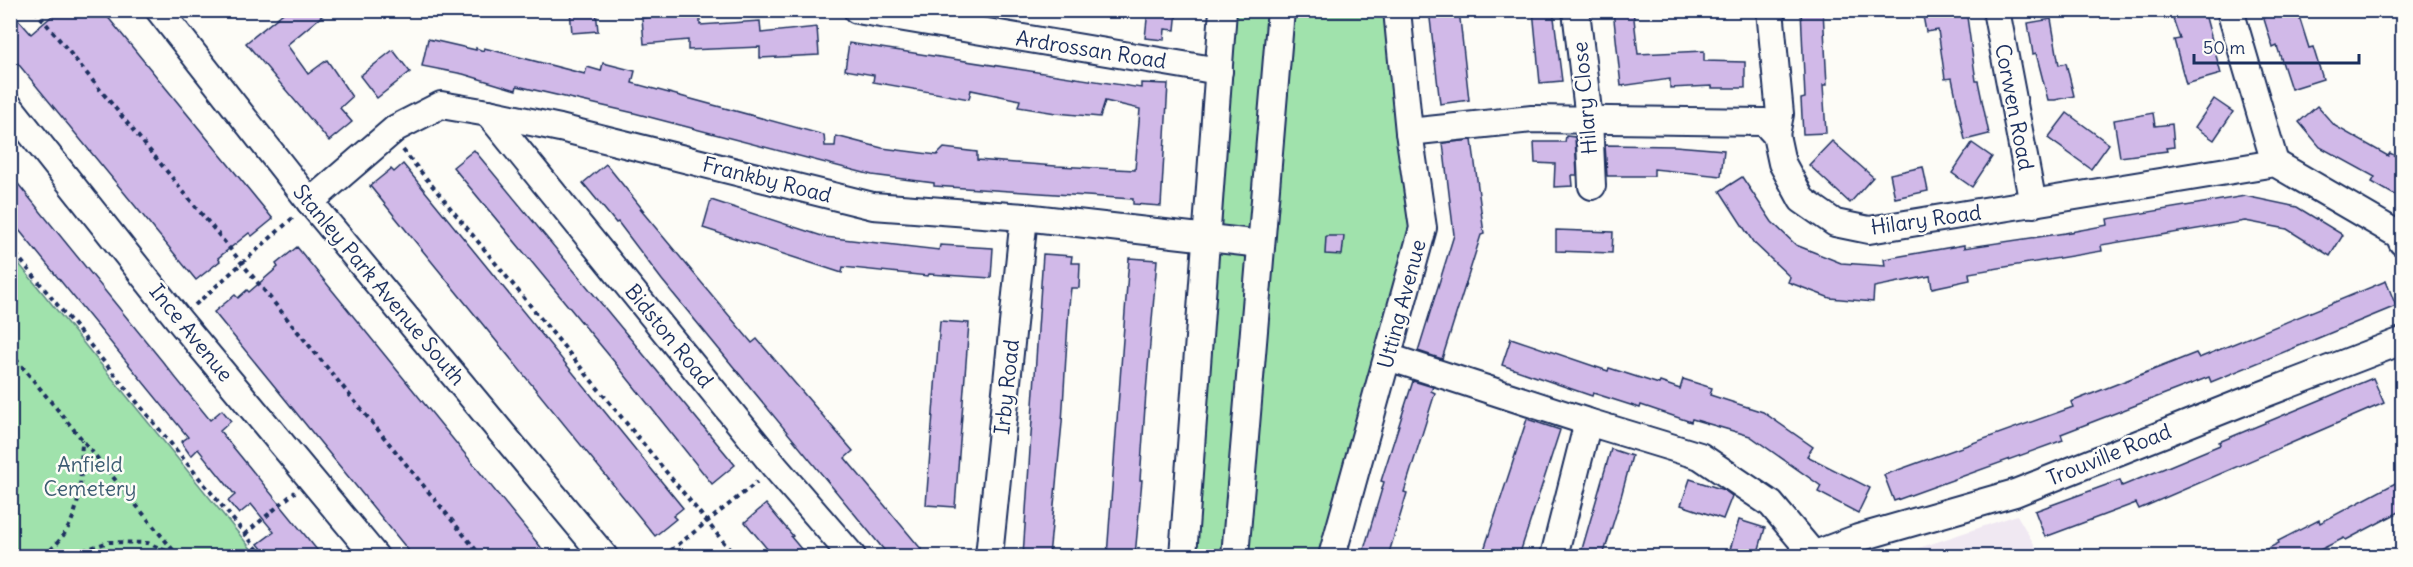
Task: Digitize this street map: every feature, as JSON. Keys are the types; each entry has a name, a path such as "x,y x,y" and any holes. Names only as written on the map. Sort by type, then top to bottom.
{"street":[{"name":"Stanley Park Avenue South","path":"159,10 310,202 604,556"},
{"name":"Ardrossan Road","path":"857,10 959,19 1219,71"},
{"path":"1182,556 1223,10"},
{"path":"1235,556 1281,10"},
{"name":"Utting Avenue","path":"1332,556 1423,228 1409,132 1397,10"},
{"name":"Hilary Road","path":"1770,10 1780,114 1776,135 1782,163 1802,200 1835,223 1869,230 2274,163"},
{"name":"Corwen Road","path":"1996,10 2033,204"},
{"path":"2230,10 2274,163 2399,236 2403,242"},
{"name":"Hilary Close","path":"1576,11 1588,119 1592,186"},
{"name":"Frankby Road","path":"310,202 396,128 441,105 488,113 873,206 1024,217 1261,244"},
{"name":"Ince Avenue","path":"10,107 178,319 375,556"},
{"name":"Bidston Road","path":"488,113 775,467 852,556"},
{"path":"1409,132 1532,119 1588,119 1764,122 1776,135"},
{"name":"Irby Road","path":"989,556 1024,217"},
{"name":"Trouville Road","path":"1812,555 1858,538 2015,493 2403,341"},
{"path":"1388,357 1700,456 1771,504 1812,555"},
{"path":"1554,556 1588,422"}],"path":[{"path":"35,10 481,556"},
{"path":"389,134 735,556"},
{"path":"178,319 243,264 310,202"},
{"path":"10,247 263,556"},
{"path":"10,352 177,556"},
{"path":"44,556 71,526 80,495 82,439"},
{"path":"664,556 775,467"},
{"path":"245,534 311,479"},
{"path":"66,556 109,543 148,543 177,556"}],"shaded area":[{"path":"2017,515 2041,556 1895,556"}],"green space":[{"path":"1223,11 1397,11 1423,228 1332,556 1183,556"},
{"name":"Anfield Cemetery","path":"11,254 257,556 11,556"}],"building":[{"path":"10,10 31,34 59,10 102,10 273,219 252,236 249,233 218,258 220,261 196,280 10,54"},
{"path":"287,10 329,10 287,45 308,74 327,60 352,97 340,108 352,122 329,141 246,43"},
{"path":"570,10 596,10 598,31 572,33"},
{"path":"1148,10 1177,10 1175,30 1165,29 1164,40 1145,38"},
{"path":"1429,10 1459,10 1469,100 1440,104"},
{"path":"1533,10 1553,10 1562,81 1540,83"},
{"path":"1613,10 1633,10 1638,54 1704,51 1704,61 1745,62 1745,88 1712,88 1712,86 1670,88 1670,79 1621,86"},
{"path":"1801,10 1823,10 1827,85 1823,85 1826,133 1803,134 1801,99 1805,98"},
{"path":"1922,10 1966,10 1976,81 1978,81 1989,134 1965,140 1952,78 1945,79 1938,30 1926,32"},
{"path":"2170,10 2204,10 2221,74 2186,84 2174,40 2180,39"},
{"path":"2280,10 2297,10 2309,48 2313,47 2323,79 2291,89 2277,46 2273,48 2263,16"},
{"path":"700,13 700,25 760,21 761,33 817,27 819,55 760,58 760,47 688,50 688,40 644,44 642,18"},
{"path":"2051,19 2059,65 2066,63 2074,96 2055,100 2048,100 2036,53 2033,54 2028,23"},
{"path":"428,39 476,50 476,48 483,51 484,48 585,74 587,67 601,71 603,63 635,71 632,83 824,135 825,146 835,146 836,136 882,148 937,155 944,148 977,152 977,160 1056,166 1135,170 1140,109 1105,101 1100,117 1056,113 1018,107 1020,100 971,90 969,99 873,82 874,75 845,70 849,43 1141,88 1141,83 1168,84 1161,206 1133,204 1133,199 934,186 934,183 872,175 634,113 517,86 516,90 463,74 422,66"},
{"path":"393,50 410,72 377,98 360,76"},
{"path":"2214,99 2233,112 2214,140 2195,127"},
{"path":"2317,106 2335,126 2388,156 2390,153 2403,160 2403,200 2372,182 2375,177 2320,147 2299,122"},
{"path":"2067,113 2109,144 2091,169 2048,138"},
{"path":"2153,113 2155,126 2172,124 2174,147 2166,148 2167,151 2120,157 2114,120"},
{"path":"1566,136 1575,137 1577,175 1572,175 1573,186 1554,187 1555,164 1535,163 1534,142 1565,142"},
{"path":"1472,140 1484,234 1481,235 1442,359 1418,351 1454,235 1443,143"},
{"path":"1832,141 1873,177 1850,203 1809,165"},
{"path":"1972,143 1992,157 1972,187 1952,173"},
{"path":"1605,145 1675,146 1724,150 1721,176 1654,169 1654,176 1607,176"},
{"path":"474,150 735,465 712,484 453,167"},
{"path":"403,164 683,508 673,516 676,519 655,536 370,186 391,169 394,172"},
{"path":"606,164 644,211 640,209 752,343 757,339 853,451 845,458 927,556 889,556 662,280 618,222 616,223 583,183"},
{"path":"1923,167 1928,191 1895,198 1890,174"},
{"path":"10,174 210,420 222,410 231,421 220,431 322,556 268,556 258,544 274,532 251,504 239,514 228,501 235,495 198,449 191,456 181,442 188,437 10,219"},
{"path":"1742,177 1772,222 1796,245 1841,263 1885,266 1884,259 1964,245 1964,248 2065,233 2108,225 2107,219 2245,196 2297,207 2343,235 2330,256 2287,229 2245,221 2101,245 2102,251 1969,273 1970,280 1932,288 1930,276 1874,287 1873,302 1830,298 1788,282 1790,277 1753,242 1720,191"},
{"path":"711,200 825,237 939,250 940,245 993,248 991,278 929,274 928,276 843,267 842,273 703,228"},
{"path":"1556,230 1613,232 1612,253 1556,251"},
{"path":"1326,236 1344,236 1342,255 1325,254"},
{"path":"297,247 548,556 413,556 214,312 235,295 238,298 247,290 249,292 278,267 276,264"},
{"path":"1043,254 1072,256 1071,263 1080,263 1079,288 1071,288 1069,305 1062,423 1049,556 1023,556"},
{"path":"1129,258 1157,260 1140,480 1142,480 1135,556 1107,556"},
{"path":"2386,281 2396,306 2211,382 2209,377 2061,434 2063,440 1894,501 1884,475 2073,407 2071,402 2196,353 2199,358"},
{"path":"940,321 969,323 955,507 926,505"},
{"path":"1511,338 1608,371 1609,368 1659,384 1660,382 1680,389 1683,379 1712,388 1710,395 1763,412 1813,447 1807,456 1870,488 1858,513 1818,492 1821,486 1750,436 1692,419 1691,422 1641,405 1640,408 1593,393 1592,396 1502,365"},
{"path":"2373,378 2384,403 2139,509 2136,503 2045,537 2035,511 2120,480 2122,486 2220,445 2219,442"},
{"path":"1413,381 1433,387 1431,391 1435,393 1404,492 1407,493 1388,556 1362,556 1384,482 1381,481"},
{"path":"1527,419 1560,430 1519,556 1482,556"},
{"path":"1611,449 1632,456 1619,504 1603,556 1580,556"},
{"path":"1690,479 1724,490 1732,496 1723,519 1681,505"},
{"path":"2403,479 2403,510 2346,540 2344,538 2308,556 2253,556 2279,543 2278,541 2319,520 2320,523"},
{"path":"766,504 807,556 773,556 745,522"},
{"path":"1739,520 1765,528 1757,556 1728,556"}]}
